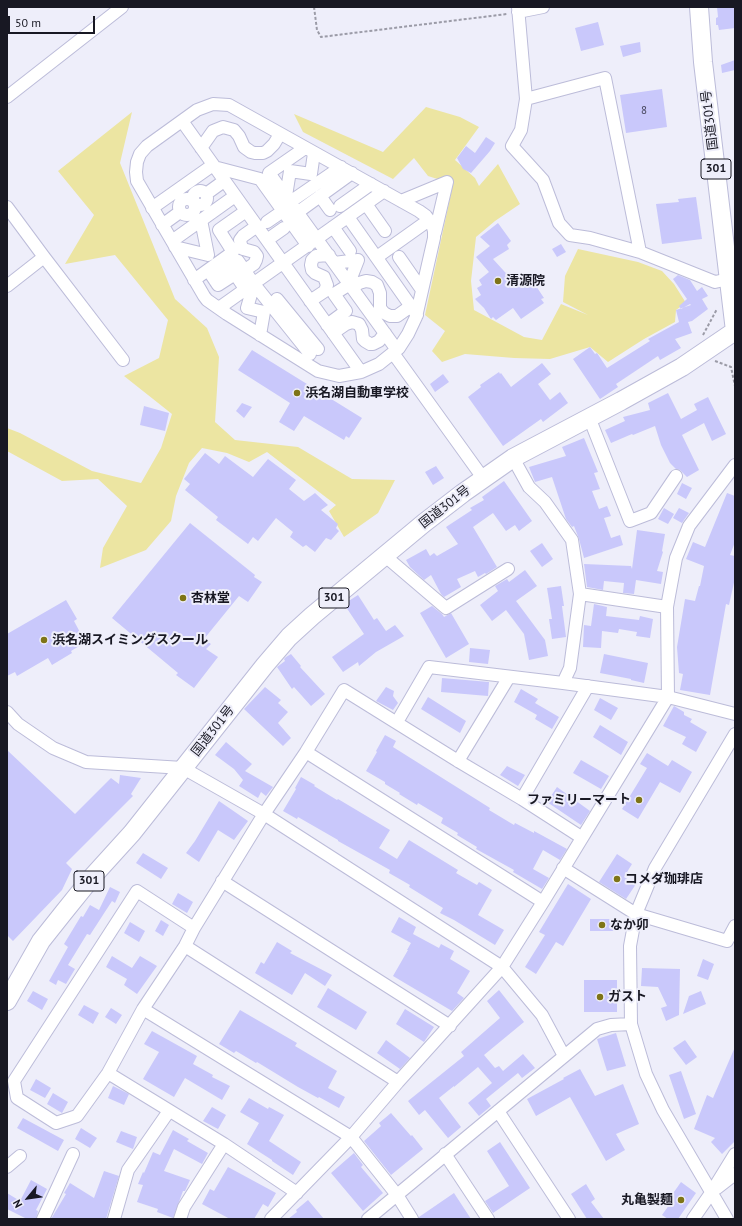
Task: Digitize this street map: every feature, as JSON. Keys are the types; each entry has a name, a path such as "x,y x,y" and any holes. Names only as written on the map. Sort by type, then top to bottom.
{"highway":[{"name":"国道301号","path":"7,1001 41,941 93,876 132,833 260,671 289,637 312,616 424,523 513,458 682,366 735,332 703,62 700,7"}],"street":[{"path":"543,7 518,10 526,99 521,130 512,146 543,180 559,223 570,235 590,238 640,252 715,282 729,279"},
{"path":"7,97 120,8"},
{"path":"526,99 605,78 640,252"},
{"path":"310,355 260,335 207,300 137,181 137,162 140,154 146,146 205,106 213,104 229,105 419,211 429,220 434,231 434,238"},
{"path":"182,121 246,211 277,235 283,263 361,372"},
{"path":"201,148 213,132 223,127 234,130 239,136 244,147 255,153 263,153 267,150 274,144 280,134"},
{"path":"265,176 310,150"},
{"path":"289,205 290,171 311,174 310,150"},
{"path":"152,208 214,166 265,176 289,205 312,242 358,260 350,285"},
{"path":"245,270 254,264 256,256 252,250 243,248 241,245 240,240 243,236 341,167"},
{"path":"289,205 320,196 352,174"},
{"path":"162,225 180,212 179,206 181,202 189,199 193,202 192,196 195,192 202,191 206,194 224,181"},
{"path":"212,267 221,272 238,261 253,284 310,355 318,371 339,376 361,372 379,364 395,352 408,334 414,311 422,290 447,182 401,201"},
{"path":"320,196 340,202 371,184"},
{"path":"219,308 384,191"},
{"path":"173,244 202,220 236,196"},
{"path":"366,204 384,225"},
{"path":"7,207 123,360"},
{"path":"194,280 233,252 219,230 246,211"},
{"path":"348,217 414,311"},
{"path":"173,244 208,255 202,220"},
{"path":"376,258 429,220"},
{"path":"333,227 339,253 350,285 385,333 395,352 484,478"},
{"path":"310,301 325,291 327,285 324,277 312,270 312,260 316,256 339,253"},
{"path":"7,286 44,257"},
{"path":"405,260 422,290"},
{"path":"212,267 218,286 235,274 253,284"},
{"path":"310,355 332,332 346,311 334,294 350,285 366,281 377,285 380,293 380,308 384,313 390,316 397,316 414,311"},
{"path":"253,284 248,308 264,312 260,335"},
{"path":"332,332 352,322 359,324 362,330 363,339 370,344 379,341 385,333"},
{"path":"590,417 630,521 651,513 676,476"},
{"path":"513,458 529,487 545,502 572,540 580,594 570,668 563,683"},
{"path":"271,1219 351,1137 398,1082 502,967 543,902 581,837 668,697 667,607 676,558 689,526 735,465"},
{"path":"385,556 446,608 508,569"},
{"path":"580,594 667,607"},
{"path":"397,722 429,668 588,686 668,697 735,714"},
{"path":"458,761 509,677"},
{"path":"522,799 588,686"},
{"path":"194,928 137,891 14,1080 17,1098 56,1123 77,1116 108,1073 143,1009 184,946 264,814 306,752 344,690 581,837"},
{"path":"7,712 18,724 53,748 86,762 183,768 264,814 502,967 542,1015 564,1056"},
{"path":"727,1219 663,1110 646,1074 631,1024 630,946 636,914 655,868 735,734"},
{"path":"306,752 543,902"},
{"path":"563,868 636,914 727,941 735,926"},
{"path":"222,881 450,1026"},
{"path":"184,946 398,1082"},
{"path":"143,1009 351,1137 396,1195 412,1219"},
{"path":"368,1219 596,1030 611,1025 631,1024"},
{"path":"108,1073 224,1144 297,1192"},
{"path":"118,1218 128,1170 169,1111"},
{"path":"498,1111 569,1219"},
{"path":"180,1219 184,1207 224,1144"},
{"path":"43,1219 73,1154"},
{"path":"445,1154 488,1219"},
{"path":"693,1219 712,1193 735,1154"},
{"path":"7,1167 20,1156"},
{"path":"712,1193 735,1174"}],"path":[{"path":"314,7 317,30 321,37 518,10"},
{"path":"701,338 720,304"}],"shaded area":[{"path":"426,107 460,117 479,127 455,160 475,178 479,186 498,164 520,204 495,221 476,237 471,281 474,310 524,337 542,340 561,304 588,315 563,302 565,276 578,249 638,262 662,271 674,284 686,303 676,310 675,322 644,339 608,362 590,347 550,359 465,354 442,362 432,351 445,331 425,315 453,184 428,176 414,158 393,179 303,132 294,114 383,152"},
{"path":"132,112 120,163 175,299 207,328 219,357 215,422 235,440 298,447 352,479 395,480 378,513 344,537 329,511 336,505 267,452 249,462 227,453 202,448 189,463 176,496 171,521 146,550 100,568 103,548 127,506 98,479 62,481 7,451 7,428 20,433 92,471 141,483 161,448 172,414 124,376 159,358 168,320 115,255 65,264 94,215 58,171"}],"building":[{"path":"717,7 735,7 735,28 719,30 718,25 716,25 716,18 718,17"},
{"path":"598,22 604,45 581,51 575,28"},
{"path":"640,42 641,52 623,57 620,46"},
{"path":"735,60 735,70 722,73 721,65"},
{"path":"662,89 667,127 626,133 620,95"},
{"path":"486,137 495,143 490,151 471,173 463,169 457,158 466,146 475,153"},
{"path":"696,197 702,239 662,244 656,204 679,202 678,199"},
{"path":"498,223 511,241 507,245 509,249 493,259 514,282 526,273 544,298 541,299 544,303 521,319 513,308 496,320 493,317 491,319 484,308 475,299 481,295 477,288 482,285 479,280 489,272 476,257 490,246 480,237"},
{"path":"561,244 566,252 557,257 552,249"},
{"path":"678,275 690,280 697,291 702,287 708,296 702,299 708,309 692,321 688,322 692,333 675,339 681,348 660,360 658,356 616,384 618,387 600,399 573,359 590,347 595,354 597,353 607,368 650,341 648,339 679,322 676,310 681,308 679,306 687,299 673,279"},
{"name":"浜名湖自動車学校","path":"252,350 362,418 349,438 346,436 344,440 304,416 294,431 279,422 290,403 238,370"},
{"path":"542,363 551,374 538,384 550,400 560,392 568,403 543,422 541,419 503,446 468,397 481,387 480,385 499,372 511,387"},
{"path":"443,374 449,382 435,392 430,384"},
{"path":"668,393 681,419 697,410 694,404 708,397 726,434 712,441 704,423 682,435 699,470 687,477 670,463 661,445 655,426 611,443 605,430 625,421 623,417 650,410 648,403"},
{"path":"242,403 252,407 244,418 236,411"},
{"path":"144,406 169,413 165,431 140,425"},
{"path":"584,438 598,472 594,473 600,489 592,491 599,509 607,506 611,516 604,518 611,538 620,535 623,545 584,558 574,526 572,527 566,519 552,477 535,482 529,467 566,456 562,447"},
{"path":"205,453 219,464 225,456 253,477 268,459 296,480 289,489 304,501 315,493 328,505 321,510 338,524 336,528 339,531 331,540 326,538 315,552 306,545 303,547 290,537 293,532 276,518 258,541 253,537 248,544 216,520 218,517 185,490 190,484 184,479"},
{"path":"436,466 444,478 433,485 425,472"},
{"path":"504,481 532,521 519,531 515,525 506,531 493,513 473,527 497,567 478,577 475,571 457,579 461,587 444,597 431,575 424,580 410,567 406,560 426,549 430,556 434,553 437,556 458,544 446,527 472,510 470,508 484,500 482,497"},
{"path":"682,483 692,488 686,499 677,494"},
{"path":"727,493 735,496 735,542 730,555 735,556 735,578 729,605 726,604 710,695 680,690 683,674 679,673 677,647 685,599 695,601 704,566 686,559 693,542 705,547"},
{"path":"664,508 674,514 668,524 658,519"},
{"path":"679,508 689,513 682,523 673,518"},
{"name":"杏林堂","path":"190,523 255,575 254,577 262,582 248,602 239,596 204,639 211,644 206,649 218,657 194,688 176,675 178,673 112,618"},
{"path":"637,530 665,534 663,552 657,571 663,572 661,584 636,580 634,594 623,593 624,583 604,581 603,590 587,587 584,564 631,566 632,569"},
{"path":"542,543 553,559 542,567 530,551"},
{"path":"525,570 537,586 516,601 545,640 548,656 529,660 524,634 506,610 492,621 480,605 498,591 495,586 507,579 509,582"},
{"path":"561,586 566,637 552,639 549,619 552,619 547,588"},
{"path":"358,595 374,620 377,618 386,631 395,625 404,636 376,652 359,666 358,662 343,672 332,657 364,634 344,604"},
{"name":"浜名湖スイミングスクール","path":"66,600 77,619 74,621 83,638 79,642 81,645 71,651 72,653 52,665 48,658 17,676 15,672 7,676 7,634"},
{"path":"594,604 607,607 606,616 639,620 640,616 653,619 650,638 636,636 637,632 619,629 618,633 602,631 601,648 583,647 584,625 591,626"},
{"path":"432,606 444,617 451,613 469,644 446,658 420,613"},
{"path":"470,648 490,650 488,664 469,662"},
{"path":"291,654 301,666 300,667 325,694 311,706 294,687 292,689 277,667 285,661 284,659 286,657"},
{"path":"604,654 648,663 644,683 600,673"},
{"path":"442,678 489,682 488,696 441,692"},
{"path":"265,687 281,700 278,703 288,712 278,723 291,738 283,746 244,709"},
{"path":"386,687 394,691 393,696 398,703 393,710 376,701"},
{"path":"521,689 538,699 535,703 559,717 552,729 535,719 537,715 514,702"},
{"path":"428,697 466,721 460,733 421,709"},
{"path":"600,698 618,708 611,720 594,710"},
{"path":"674,706 684,712 684,715 692,719 690,722 707,732 696,752 682,744 686,737 663,726"},
{"path":"600,725 628,742 621,755 593,737"},
{"path":"385,735 396,741 393,747 490,808 489,810 514,825 515,823 534,833 534,831 567,849 560,860 543,850 533,869 549,878 542,889 513,872 514,870 476,849 477,847 441,823 443,818 418,803 417,805 385,784 385,782 366,771"},
{"path":"226,742 252,764 245,771 273,787 266,796 261,792 258,798 239,786 243,780 234,769 215,755"},
{"path":"7,750 75,814 111,778 119,784 120,775 141,778 131,794 133,796 66,863 72,869 62,890 13,941 7,935"},
{"path":"647,753 668,766 672,760 692,772 680,793 660,782 638,819 622,809 647,768 640,764"},
{"path":"581,760 609,776 601,789 573,773"},
{"path":"507,766 525,775 518,786 500,775"},
{"path":"301,777 337,800 338,799 390,830 379,848 397,859 409,840 458,870 456,873 477,885 479,882 492,890 478,915 504,930 495,945 440,913 443,908 409,887 410,885 389,873 390,870 298,817 297,819 283,811"},
{"path":"557,787 590,811 581,825 547,802"},
{"path":"219,801 248,821 234,840 218,830 199,862 186,853"},
{"path":"143,853 168,868 161,879 136,863"},
{"path":"617,854 632,864 624,877 636,884 626,899 599,882"},
{"path":"568,884 591,899 563,946 556,942 536,974 525,967 545,935 539,932"},
{"path":"110,887 120,892 115,903 112,901 90,935 87,934 68,965 75,969 66,984 58,980 56,985 49,981 68,947 64,944 81,916 83,917 90,905 99,910"},
{"path":"178,893 193,902 187,913 172,904"},
{"path":"399,917 416,927 413,934 439,948 441,944 454,951 450,959 470,971 457,993 464,998 452,1011 393,976 411,943 391,932"},
{"name":"なか卯","path":"590,919 614,919 614,931 590,931"},
{"path":"161,920 169,925 163,936 155,931"},
{"path":"130,922 145,931 139,942 124,933"},
{"path":"277,942 292,951 290,953 332,975 325,986 305,973 292,995 255,973 261,962 264,964"},
{"path":"112,956 132,968 140,956 157,966 137,994 124,985 127,979 106,967"},
{"path":"703,959 714,964 708,980 697,976"},
{"path":"642,968 680,969 679,1015 666,1021 661,1008 667,1006 658,987 641,986"},
{"path":"584,980 617,980 617,1012 584,1012"},
{"path":"328,988 367,1012 356,1030 317,1007"},
{"path":"499,990 524,1022 484,1055 495,1068 499,1066 503,1071 523,1054 535,1068 522,1078 518,1073 486,1099 491,1106 479,1116 468,1103 492,1083 478,1067 439,1098 461,1127 448,1138 425,1110 419,1115 408,1101 464,1056 461,1052 500,1018 487,1001"},
{"path":"33,991 48,999 42,1010 27,1001"},
{"path":"701,991 706,1004 683,1014 689,996"},
{"path":"84,1005 99,1013 93,1024 78,1015"},
{"path":"111,1008 122,1015 116,1024 105,1017"},
{"path":"405,1009 434,1027 424,1042 396,1024"},
{"path":"240,1010 297,1043 295,1046 337,1071 328,1088 345,1097 339,1108 298,1087 257,1062 256,1063 236,1051 234,1053 219,1044"},
{"path":"152,1031 197,1056 193,1064 213,1075 212,1077 230,1086 222,1100 185,1078 174,1097 143,1079 159,1052 144,1044"},
{"path":"616,1033 626,1066 607,1071 597,1039"},
{"path":"386,1040 410,1058 400,1069 377,1053"},
{"path":"685,1040 697,1057 686,1065 673,1048"},
{"path":"735,1047 735,1141 722,1154 711,1142 715,1138 694,1129 707,1095 713,1098"},
{"path":"580,1069 595,1096 623,1084 639,1124 616,1134 625,1150 606,1161 570,1097 536,1116 527,1099"},
{"path":"681,1071 696,1114 684,1119 669,1075"},
{"path":"36,1079 51,1088 45,1098 30,1090"},
{"path":"113,1086 129,1094 124,1105 108,1098"},
{"path":"53,1093 68,1102 62,1113 47,1104"},
{"path":"249,1098 268,1109 269,1107 284,1115 269,1141 301,1162 293,1175 247,1144 259,1123 240,1112"},
{"path":"212,1107 226,1115 218,1129 203,1121"},
{"path":"391,1113 423,1149 391,1175 364,1141 381,1126 379,1123"},
{"path":"23,1118 64,1140 58,1151 17,1128"},
{"path":"81,1128 97,1138 90,1148 75,1139"},
{"path":"173,1130 189,1139 187,1141 208,1153 202,1164 174,1149 164,1171 190,1180 185,1191 183,1191 173,1218 157,1212 158,1209 137,1202 143,1185 138,1184 153,1152 160,1155"},
{"path":"121,1131 137,1137 133,1149 116,1142"},
{"path":"500,1142 530,1188 493,1213 485,1201 509,1186 487,1151"},
{"path":"354,1153 363,1165 361,1167 383,1193 363,1211 331,1173"},
{"path":"228,1167 276,1193 268,1207 263,1204 254,1219 230,1219 202,1204 210,1189 214,1191"},
{"path":"104,1171 119,1176 106,1219 51,1219 66,1194 64,1193 70,1183 94,1198"},
{"path":"31,1180 47,1189 36,1210 38,1211 36,1219 27,1219 7,1209 7,1193 20,1201"},
{"name":"丸亀製麺","path":"681,1182 696,1193 678,1219 668,1219 662,1215 672,1201 669,1199"},
{"path":"586,1184 595,1199 591,1202 604,1219 587,1219 571,1194"},
{"path":"454,1193 471,1219 419,1219 419,1217"},
{"path":"308,1200 324,1219 288,1219 297,1212 296,1210"}],"place":[{"name":"清源院","path":"498,281"},
{"name":"浜名湖自動車学校","path":"297,393"},
{"name":"杏林堂","path":"183,598"},
{"name":"浜名湖スイミングスクール","path":"44,640"},
{"name":"ファミリーマート","path":"639,800"},
{"name":"コメダ珈琲店","path":"617,879"},
{"name":"なか卯","path":"602,925"},
{"name":"ガスト","path":"600,997"},
{"name":"丸亀製麺","path":"681,1200"}]}
